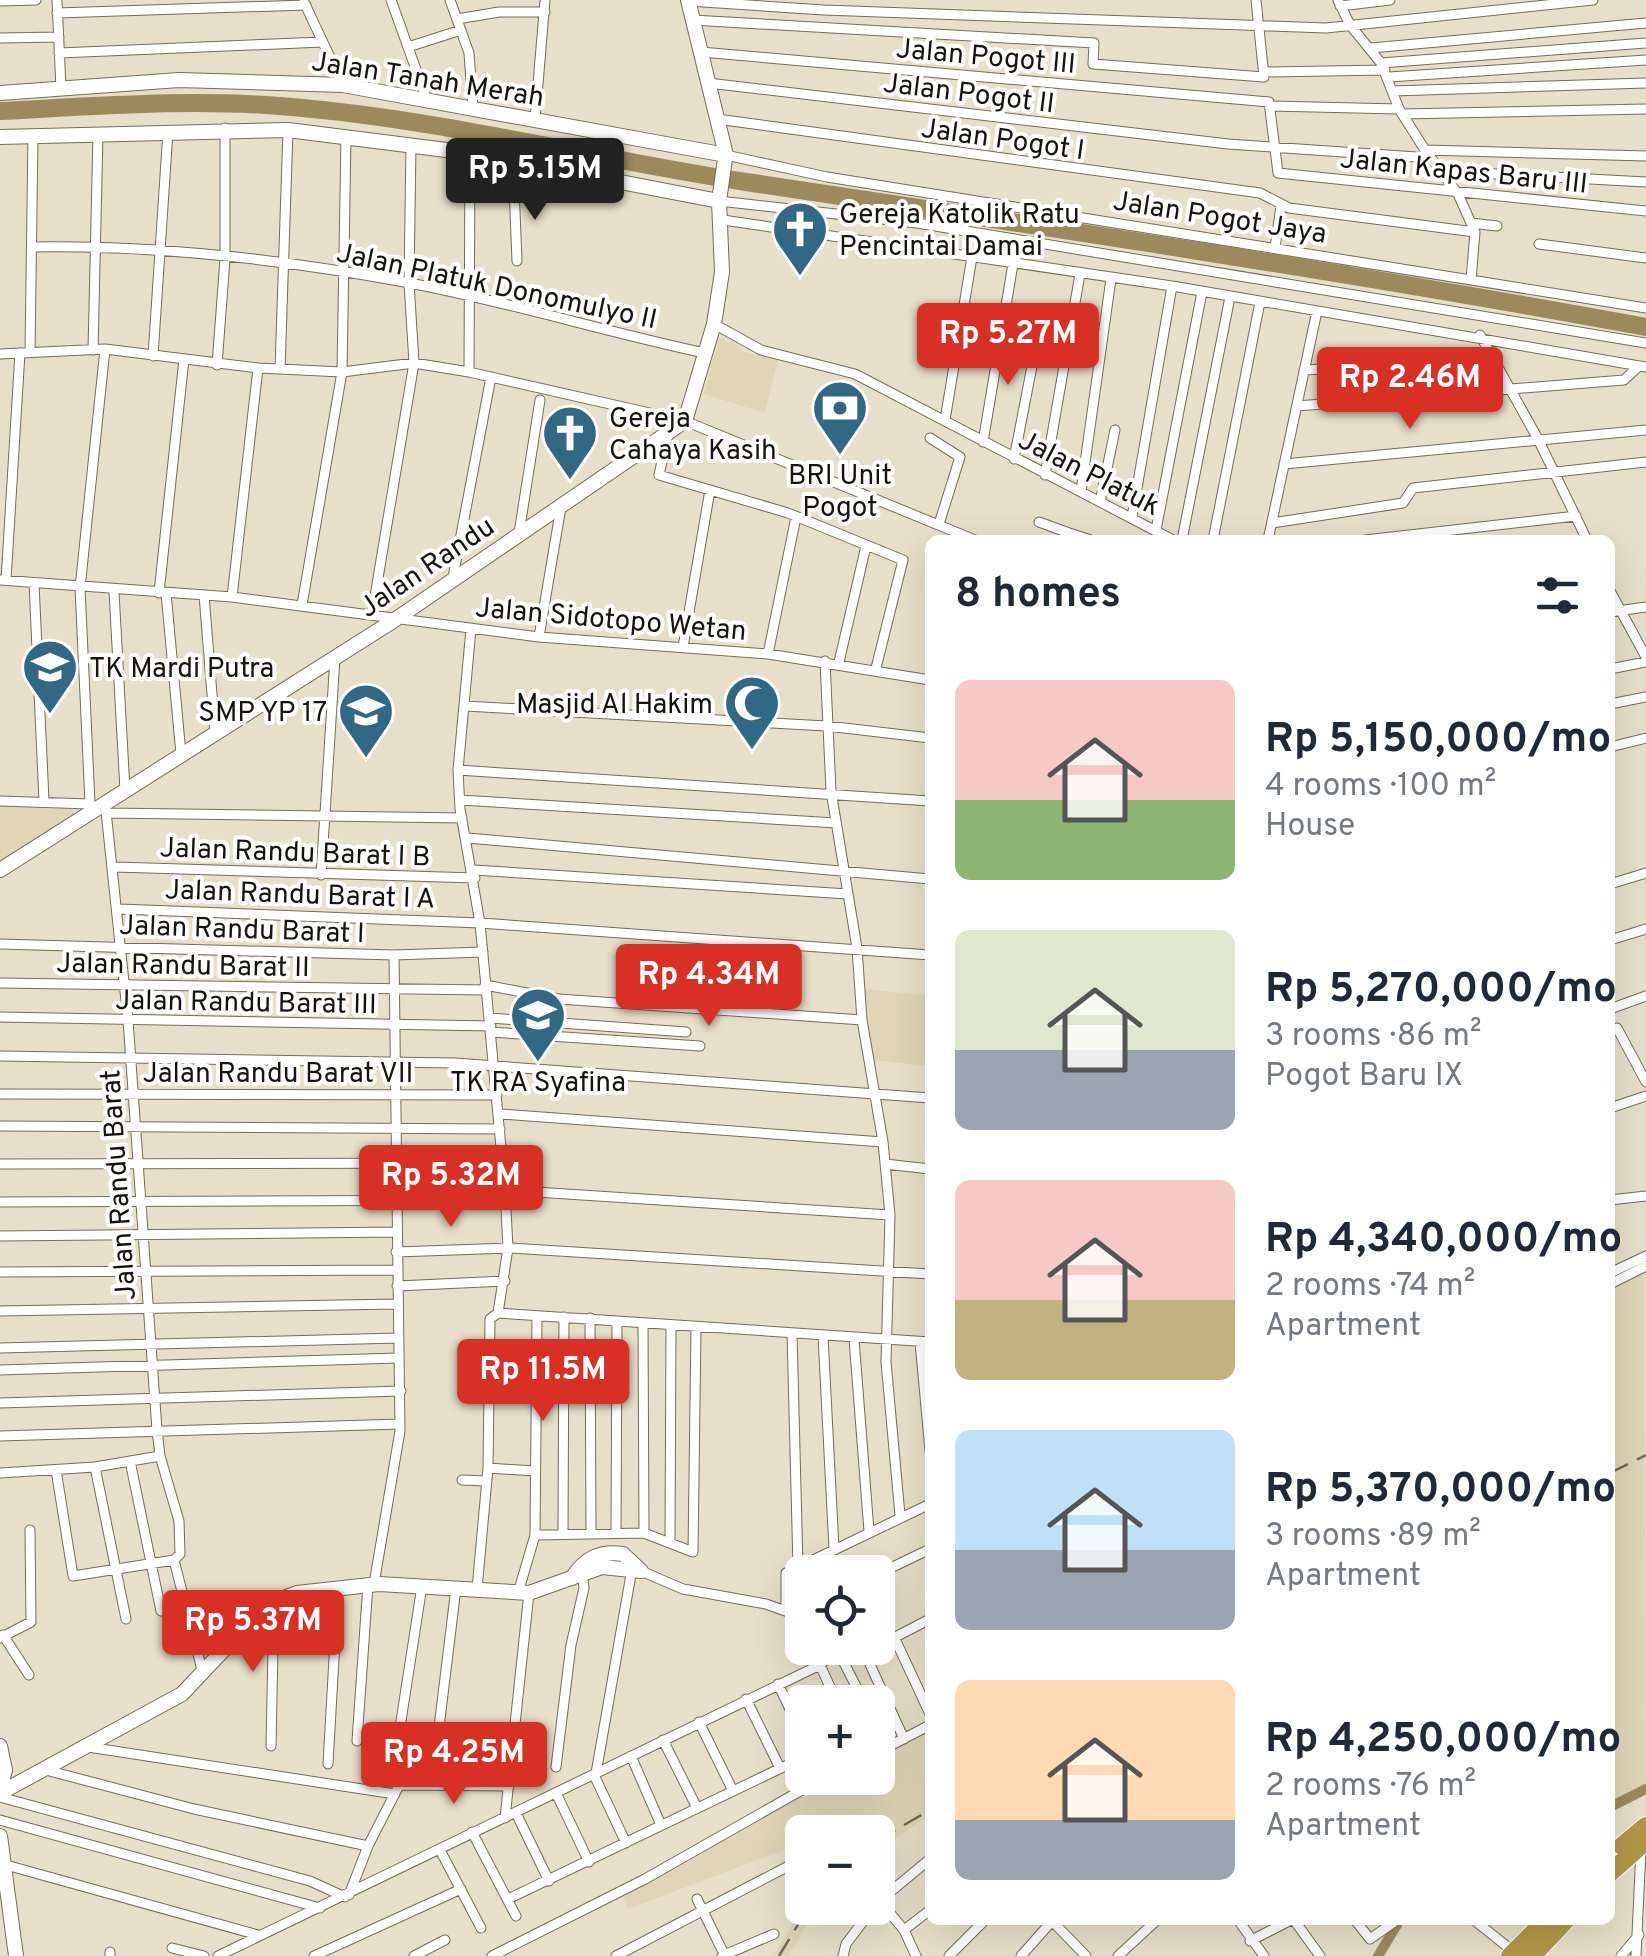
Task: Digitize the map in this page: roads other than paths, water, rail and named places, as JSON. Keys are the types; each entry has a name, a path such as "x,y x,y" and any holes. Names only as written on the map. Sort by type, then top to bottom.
{"highway":[{"path":"1615,1863 1643,1836"},
{"path":"1518,1955 1542,1925"},
{"path":"1518,1955 1559,1925"}],"street":[{"path":"0,1 36,0"},
{"path":"57,0 61,89"},
{"path":"391,0 428,100"},
{"path":"450,0 472,73 473,108"},
{"path":"535,120 545,0"},
{"path":"685,421 714,324 726,156 688,0 1260,27 1350,26 1593,0"},
{"path":"692,20 1094,43 1092,64 1264,76 1256,0"},
{"path":"1390,0 1342,3 1350,26 1385,70 1401,112 1458,194 1472,228 1470,280"},
{"path":"58,13 304,3 343,85"},
{"path":"457,19 488,12 545,12"},
{"path":"1371,48 1646,23"},
{"path":"411,46 461,30"},
{"path":"0,38 58,37"},
{"path":"59,52 322,42"},
{"path":"1385,70 1646,43"},
{"name":"Jalan Pogot III","path":"698,52 1270,104 1401,112 1646,109"},
{"path":"1264,72 1646,60"},
{"name":"Jalan Tanah Merah","path":"0,92 232,79 343,85 726,156"},
{"name":"Jalan Pogot II","path":"706,82 1228,144 1428,154 1646,156"},
{"path":"1393,90 1646,83"},
{"path":"1270,104 1273,147"},
{"name":"Jalan Pogot I","path":"716,119 1260,193 1281,206 1472,228 1497,226"},
{"path":"217,366 225,259 226,128"},
{"path":"0,137 226,128 288,130 411,144 720,200 916,222 1646,344"},
{"path":"280,369 288,130"},
{"path":"153,356 168,131"},
{"path":"93,350 98,134"},
{"path":"3,580 25,353 32,247 33,136"},
{"path":"302,605 342,372 346,136"},
{"path":"372,614 414,363 409,283 411,144"},
{"name":"Jalan Kapas Baru III","path":"1273,147 1278,174 1646,211"},
{"path":"468,372 472,297 470,153"},
{"name":"Jalan Pogot Jaya","path":"726,156 828,177 1646,308"},
{"path":"513,161 517,261"},
{"path":"1439,170 1646,182"},
{"path":"1275,248 1281,206"},
{"path":"723,220 1172,286 1480,335 1643,366"},
{"path":"1539,244 1646,258"},
{"name":"Jalan Platuk Donomulyo II","path":"32,247 95,246 160,252 409,283 705,353"},
{"path":"944,420 972,257"},
{"path":"984,442 1013,264"},
{"path":"1045,475 1080,274"},
{"path":"1082,491 1111,279"},
{"path":"1132,517 1172,286"},
{"path":"1156,530 1202,292"},
{"path":"1183,535 1230,297"},
{"path":"1214,535 1260,302"},
{"path":"1269,535 1317,311"},
{"name":"Jalan Platuk","path":"714,324 761,350 855,374 1164,535"},
{"path":"1014,459 1040,325"},
{"path":"1480,335 1585,535"},
{"path":"0,354 105,348 217,366 342,372 414,363 468,372 685,421 963,535"},
{"name":"Jalan Randu Barat","path":"105,348 80,588 98,807 114,867 119,908 157,1430 160,1456 180,1528 180,1554 174,1560 202,1670"},
{"path":"180,754 163,593 184,359"},
{"path":"1304,370 1494,361"},
{"path":"1297,406 1624,380 1643,366"},
{"path":"232,597 258,368"},
{"path":"453,576 492,377"},
{"path":"519,533 540,400"},
{"name":"Jalan Randu","path":"0,870 393,620 685,421"},
{"path":"1100,502 1114,430"},
{"path":"1284,464 1646,430"},
{"path":"668,434 659,475 796,518 904,563 876,668"},
{"path":"930,438 960,457 940,524"},
{"path":"1272,523 1403,503 1413,488 1646,462"},
{"path":"682,648 710,490"},
{"path":"539,637 561,506"},
{"path":"1409,535 1576,516"},
{"path":"768,654 796,518"},
{"path":"1038,522 1064,535"},
{"path":"838,662 866,546"},
{"name":"Jalan Sidotopo Wetan","path":"3,580 114,592 232,597 539,637 768,654 876,668 925,679"},
{"path":"34,583 44,801"},
{"path":"114,592 125,790"},
{"path":"204,595 215,732"},
{"path":"1615,668 1646,659 1615,611 1646,607"},
{"path":"471,629 458,770 491,1025 508,1248 498,1314 489,1326 488,1468 478,1585"},
{"path":"321,875 335,655"},
{"path":"825,661 832,791 857,948 862,1020 884,1142 890,1215 887,1341 900,1515"},
{"path":"1615,703 1646,696"},
{"path":"465,706 828,726 925,737"},
{"path":"1615,746 1646,738"},
{"path":"458,770 832,791 925,800"},
{"path":"460,800 836,823"},
{"path":"0,802 462,818"},
{"path":"468,838 925,879"},
{"name":"Jalan Randu Barat I B","path":"114,867 321,875 474,874 848,894"},
{"path":"1615,882 1646,873"},
{"name":"Jalan Randu Barat I A","path":"119,908 480,923 925,955"},
{"path":"1615,938 1646,929"},
{"name":"Jalan Randu Barat I","path":"0,944 394,954 483,952"},
{"path":"358,1740 373,1582 400,1424 394,954"},
{"name":"Jalan Randu Barat II","path":"0,983 486,988 559,999 862,1020"},
{"path":"1615,1008 1646,996"},
{"name":"Jalan Randu Barat III","path":"0,1017 491,1025"},
{"path":"491,1025 686,1032"},
{"path":"491,1025 700,1046"},
{"path":"1616,1028 1646,1082"},
{"path":"0,1056 394,1062 925,1097"},
{"name":"Jalan Randu Barat VII","path":"0,1094 496,1096"},
{"path":"1615,1106 1646,1096"},
{"path":"500,1114 884,1142"},
{"path":"0,1126 500,1129"},
{"path":"0,1164 503,1163"},
{"path":"885,1164 925,1168"},
{"path":"0,1202 396,1200 506,1195 890,1215"},
{"path":"1615,1199 1646,1196"},
{"path":"0,1236 396,1232"},
{"path":"396,1252 508,1248 925,1274"},
{"path":"1615,1272 1646,1256"},
{"path":"1615,1282 1646,1266"},
{"path":"0,1272 396,1270"},
{"path":"397,1286 505,1281"},
{"path":"0,1311 396,1304"},
{"path":"498,1314 925,1342"},
{"path":"505,1818 523,1593 534,1535 537,1317"},
{"path":"563,1532 564,1318"},
{"path":"590,1318 591,1530"},
{"path":"616,1530 618,1323"},
{"path":"643,1324 644,1532"},
{"path":"670,1542 671,1326"},
{"path":"534,1535 591,1530 644,1532 687,1552 694,1550 696,1327"},
{"path":"792,1333 798,1555"},
{"path":"823,1336 834,1549"},
{"path":"0,1348 399,1338"},
{"path":"854,1339 869,1531"},
{"path":"0,1370 399,1358"},
{"path":"0,1403 401,1391"},
{"path":"0,1436 400,1424"},
{"path":"0,1473 95,1467 160,1456"},
{"path":"130,1461 160,1612"},
{"path":"95,1467 113,1572 126,1619"},
{"path":"488,1468 535,1471"},
{"path":"56,1470 71,1573 78,1578 174,1560"},
{"path":"462,1480 487,1481"},
{"path":"822,1555 925,1506"},
{"path":"29,1675 2,1637 30,1622 30,1530"},
{"path":"895,1566 925,1551"},
{"path":"69,1754 175,1692 202,1670 274,1596 300,1588 373,1582 456,1588 478,1585 523,1593 602,1567 635,1567 683,1589 785,1610"},
{"path":"626,1843 595,1774 635,1567"},
{"path":"556,1767 572,1645 584,1588 578,1574"},
{"path":"0,1793 182,1694 274,1600 373,1582"},
{"path":"347,1896 411,1762 396,1753 422,1586"},
{"path":"328,1764 338,1588"},
{"path":"436,1760 456,1588"},
{"path":"271,1746 274,1600"},
{"path":"925,1622 895,1639 925,1703"},
{"path":"218,1956 820,1665 829,1685"},
{"path":"877,1665 904,1739"},
{"path":"778,1684 785,1699"},
{"path":"746,1699 780,1768"},
{"path":"699,1722 733,1791"},
{"path":"895,1744 925,1728"},
{"path":"664,1740 697,1808"},
{"path":"0,1746 5,1770 0,1793"},
{"path":"88,1746 397,1790 509,1786"},
{"path":"630,1756 661,1825"},
{"path":"508,1898 785,1766"},
{"path":"41,1768 194,1809 368,1846"},
{"path":"0,1793 310,1880 347,1896"},
{"path":"556,1793 590,1862"},
{"path":"492,1956 645,1880 794,1795"},
{"path":"516,1813 549,1881"},
{"path":"0,1820 320,1908"},
{"path":"472,1832 516,1916"},
{"path":"0,1836 6,1865 6,1931 16,1956"},
{"path":"1636,1956 1643,1836"},
{"path":"440,1850 480,1928"},
{"path":"895,1887 925,1862"},
{"path":"6,1865 258,1935"},
{"path":"1615,1865 1631,1865 1641,1884"},
{"path":"616,1956 785,1868"},
{"path":"314,1956 461,1889"},
{"path":"697,1899 724,1956 774,1934"},
{"path":"904,1930 925,1914"},
{"path":"895,1921 904,1930 916,1956"},
{"path":"843,1956 846,1944 860,1925"},
{"path":"950,1956 980,1925"},
{"path":"1021,1956 1048,1925"},
{"path":"1056,1925 1086,1956"},
{"path":"1118,1956 1152,1925"},
{"path":"1241,1925 1264,1956"},
{"path":"1250,1941 1283,1925"},
{"path":"1297,1925 1320,1956"},
{"path":"1359,1925 1370,1938 1390,1925"},
{"path":"1480,1925 1518,1955"},
{"path":"1621,1956 1640,1934"},
{"path":"414,1956 446,1940"},
{"path":"172,1948 204,1956"}],"waterway":[{"path":"0,111 219,103 349,113 463,130 689,173 1309,269 1646,327"},
{"path":"1615,1804 1646,1789"},
{"path":"1378,1956 1397,1925"}],"railway":[{"path":"1615,1470 1646,1455"},
{"path":"895,1830 925,1813"},
{"path":"779,1956 798,1925"}],"place":[{"name":"Gereja Katolik Ratu Pencintai Damai","path":"800,278"},
{"name":"BRI Unit Pogot","path":"840,457"},
{"name":"Gereja Cahaya Kasih","path":"570,482"},
{"name":"TK Mardi Putra","path":"50,716"},
{"name":"Masjid Al Hakim","path":"752,752"},
{"name":"SMP YP 17","path":"366,760"},
{"name":"TK RA Syafina","path":"538,1064"}]}
